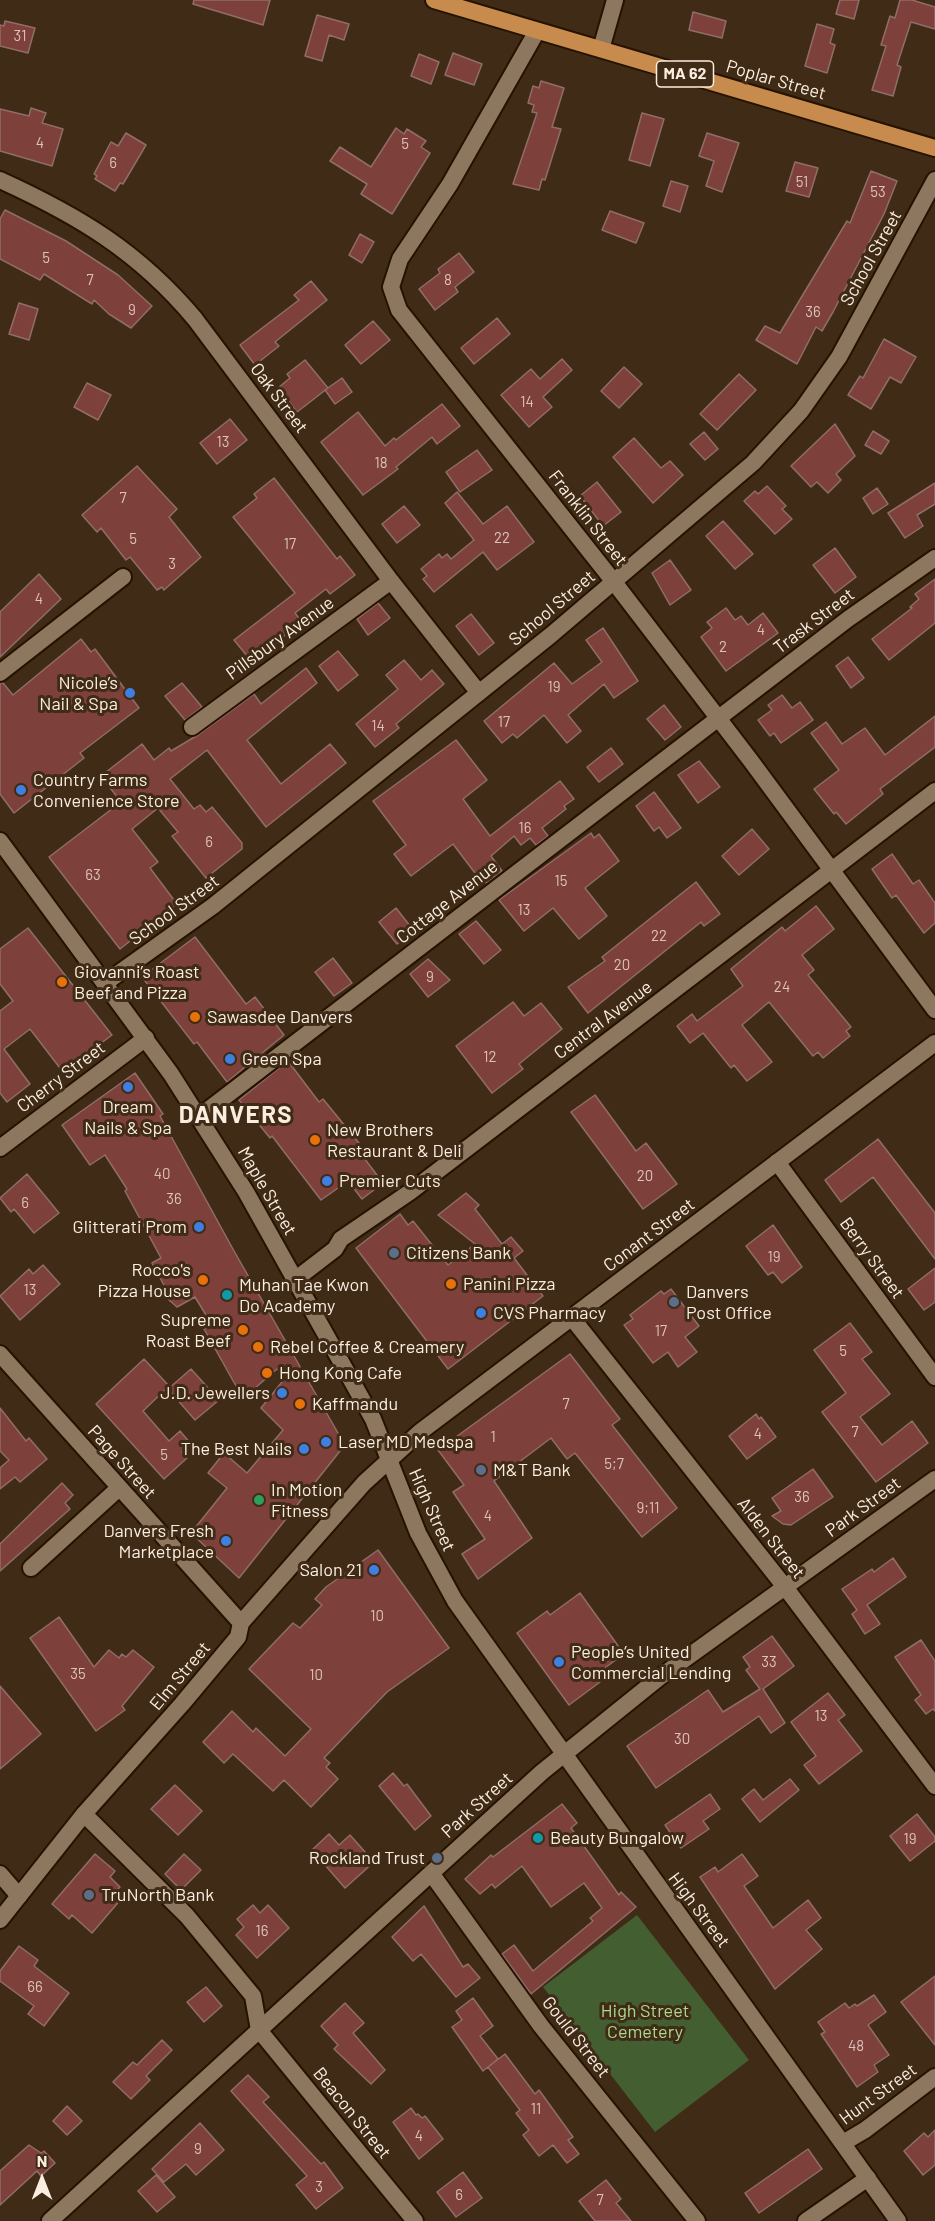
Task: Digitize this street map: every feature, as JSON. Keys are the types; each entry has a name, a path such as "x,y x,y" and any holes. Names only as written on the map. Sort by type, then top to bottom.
{"main road":[{"name":"Poplar Street","path":"434,0 935,148"}],"street":[{"path":"602,49 615,0"},
{"name":"Franklin Street","path":"537,31 450,184 400,259 391,287 393,297 399,310 614,582 718,718 935,1010"},
{"name":"Oak Street","path":"0,180 114,242 164,282 195,319 391,581 479,693"},
{"name":"School Street","path":"105,983 213,906 479,693 753,463 801,411 839,357 935,180"},
{"name":"Trask Street","path":"718,718 848,619 935,558"},
{"path":"0,673 123,577"},
{"name":"Pillsbury Avenue","path":"192,727 391,581"},
{"name":"Cottage Avenue","path":"200,1116 718,718"},
{"name":"Central Avenue","path":"296,1279 335,1249 341,1239 410,1192 935,791"},
{"name":"Maple Street","path":"0,841 146,1038 200,1116 296,1279 373,1419 389,1461"},
{"name":"Cherry Street","path":"0,1148 146,1038"},
{"name":"Conant Street","path":"389,1461 420,1432 935,1043"},
{"name":"Berry Street","path":"777,1162 935,1377"},
{"name":"Alden Street","path":"572,1318 785,1587 935,1786"},
{"name":"Page Street","path":"0,1354 241,1623"},
{"name":"Elm Street","path":"0,1920 84,1814 238,1637 241,1623 364,1483 389,1461"},
{"name":"High Street","path":"389,1461 418,1533 455,1601 898,2221"},
{"name":"Park Street","path":"50,2221 431,1873 564,1755 660,1677 935,1479"},
{"path":"31,1568 119,1488"},
{"path":"84,1814 187,1916 253,1996 260,2030"},
{"name":"Gould Street","path":"431,1873 541,2026 697,2221"},
{"path":"0,1874 19,1896"},
{"name":"Beacon Street","path":"260,2030 415,2221"},
{"name":"Hunt Street","path":"843,2143 865,2130 935,2077"},
{"path":"806,2221 868,2178"}],"green space":[{"name":"High Street Cemetery","path":"637,1915 749,2060 655,2132 543,1987"}],"building":[{"path":"194,0 270,0 263,25 193,4"},
{"path":"840,0 859,0 854,19 836,14"},
{"path":"900,0 912,0 935,7 935,29 911,22 897,65 901,67 893,96 872,90 886,46 881,45 890,16 895,18"},
{"path":"693,12 726,21 722,38 689,30"},
{"path":"317,15 349,24 344,40 329,35 322,61 305,56"},
{"path":"5,21 35,28 28,53 0,46 0,25 4,26"},
{"path":"817,24 834,29 830,43 835,45 827,73 805,66"},
{"path":"453,53 482,64 474,85 445,75"},
{"path":"419,54 439,62 431,84 411,76"},
{"path":"541,81 564,88 552,127 561,129 545,180 542,179 539,190 513,184 537,113 532,112 534,105 528,103 533,86 539,88"},
{"path":"31,108 46,113 42,123 63,129 52,166 0,151 0,109 29,116"},
{"path":"642,113 664,119 650,166 629,160"},
{"path":"396,128 404,134 407,129 426,141 421,147 430,153 392,214 361,194 367,184 330,161 340,147 371,167"},
{"path":"126,133 146,145 123,184 120,183 115,191 95,179 97,176 94,174 111,142 118,146"},
{"path":"707,133 739,143 722,192 706,186 714,161 699,156"},
{"path":"795,162 818,168 809,197 786,191"},
{"path":"871,171 897,181 884,214 833,312 822,331 816,327 797,364 756,340 765,326 780,333 847,221 850,223"},
{"path":"671,181 688,186 680,212 663,206"},
{"path":"5,210 66,241 118,275 152,306 131,328 109,314 94,300 92,304 44,274 40,280 0,259 0,219"},
{"path":"610,211 644,223 636,243 602,230"},
{"path":"360,234 374,242 362,263 349,255"},
{"path":"459,253 474,272 455,287 458,292 435,310 419,289 440,273 438,269"},
{"path":"311,281 327,300 275,342 279,346 255,365 240,345 299,300 294,295"},
{"path":"19,303 38,309 29,340 9,334"},
{"path":"497,318 510,334 474,364 461,348"},
{"path":"373,321 390,340 361,364 345,345"},
{"path":"884,339 916,357 901,383 890,377 871,409 848,395 860,376 863,378"},
{"path":"562,359 572,370 543,397 552,407 529,427 501,395 531,369 540,379"},
{"path":"305,360 328,388 297,412 278,388 290,378 287,374"},
{"path":"624,367 642,384 619,408 601,391"},
{"path":"739,374 756,390 717,430 700,414"},
{"path":"342,378 352,392 335,404 325,390"},
{"path":"87,383 111,395 98,420 74,407"},
{"path":"442,404 460,426 437,444 432,437 396,467 398,469 363,495 321,442 358,412 385,446"},
{"path":"230,419 247,440 217,464 200,443"},
{"path":"835,424 855,456 836,474 841,480 828,493 817,482 811,487 791,466"},
{"path":"873,431 889,441 881,454 865,445"},
{"path":"704,432 718,449 705,460 690,444"},
{"path":"634,438 661,468 670,461 683,475 653,503 613,457"},
{"path":"477,450 492,470 460,492 446,472"},
{"path":"137,466 177,509 169,517 201,557 164,590 162,587 157,590 130,557 126,560 101,528 97,532 82,515"},
{"path":"274,478 337,559 340,556 355,575 330,594 326,589 295,613 302,622 252,662 234,640 295,593 233,517 257,498 254,494"},
{"path":"597,482 621,512 603,526 580,496"},
{"path":"935,483 935,504 917,515 923,526 905,538 888,513"},
{"path":"767,486 786,506 782,509 792,519 775,534 744,501 755,491 758,494"},
{"path":"877,488 888,504 873,514 863,498"},
{"path":"457,492 483,524 507,506 534,542 497,570 483,552 434,592 423,579 427,576 421,569 439,554 442,558 447,554 451,559 474,540 445,503"},
{"path":"404,506 420,525 397,543 382,524"},
{"path":"723,521 753,554 735,569 706,536"},
{"path":"835,548 856,577 835,593 813,565"},
{"path":"670,560 691,590 670,605 652,573"},
{"path":"39,574 61,599 0,657 0,612"},
{"path":"935,579 935,623 889,660 872,639 912,608 910,607 919,599 915,594"},
{"path":"378,603 390,618 368,635 357,619"},
{"path":"726,608 735,620 741,616 748,625 763,613 778,633 726,671 701,637 712,628 707,622"},
{"path":"471,614 494,643 479,655 456,626"},
{"path":"603,628 638,681 614,698 604,684 568,715 581,731 567,743 544,715 517,738 513,734 502,743 484,721 554,663 572,684 602,662 586,640"},
{"path":"81,639 91,652 95,649 139,708 80,753 84,758 14,813 0,794 0,683 3,683 13,695"},
{"path":"338,651 358,675 338,691 319,666"},
{"path":"848,657 864,678 851,688 836,666"},
{"path":"404,660 421,680 432,670 444,684 396,724 399,728 375,747 356,724 398,689 386,675"},
{"path":"306,668 317,683 247,740 281,784 330,744 346,763 266,827 207,750 170,779 194,809 200,805 206,812 212,807 242,843 242,849 206,878 172,836 178,832 158,808 132,829 158,862 150,868 177,904 120,949 49,857 121,802 101,776 142,744 154,760 169,748 171,751 198,735 254,694 261,704"},
{"path":"182,683 202,707 185,720 165,696"},
{"path":"782,695 792,708 800,702 813,720 781,743 774,733 770,736 758,720 772,710 768,705"},
{"path":"664,705 681,727 665,740 647,719"},
{"path":"935,716 935,747 880,789 883,794 846,824 836,812 834,814 814,789 839,770 811,733 826,722 842,744 865,728 885,755"},
{"path":"456,740 487,780 463,799 490,836 560,781 574,799 564,806 566,809 542,828 548,836 536,845 530,838 521,845 514,836 491,856 502,871 486,883 483,879 481,881 453,844 411,876 394,854 406,845 373,801"},
{"path":"611,748 623,764 599,782 587,767"},
{"path":"699,761 720,787 698,803 678,775"},
{"path":"654,792 681,828 667,838 659,827 654,831 636,806"},
{"path":"752,829 769,849 739,875 722,856"},
{"path":"591,833 594,838 599,834 619,861 585,888 607,916 579,939 553,908 524,931 499,900"},
{"path":"892,854 913,884 919,880 935,903 935,923 924,933 896,895 892,898 872,869"},
{"path":"696,882 720,914 704,926 701,922 588,1013 568,987 605,961 602,957"},
{"path":"816,906 834,929 802,955 814,970 808,975 851,1027 846,1031 850,1036 823,1058 818,1052 813,1056 769,1002 742,1025 772,1062 747,1081 734,1065 731,1068 703,1033 690,1043 677,1026 692,1014 697,1021 743,986 731,969 782,927 785,931"},
{"path":"396,908 414,931 397,944 379,922"},
{"path":"476,921 501,950 484,964 459,934"},
{"path":"28,928 112,1035 63,1072 30,1029 4,1049 30,1084 7,1102 0,1093 0,1011 13,1001 0,984 0,949"},
{"path":"195,937 246,1004 255,997 284,1035 227,1082 197,1042 194,1044 142,977"},
{"path":"333,958 352,983 334,996 315,972"},
{"path":"428,959 450,980 428,997 410,974"},
{"path":"513,1002 524,1016 541,1003 562,1029 519,1064 523,1069 492,1093 456,1046"},
{"path":"288,1061 319,1102 323,1099 359,1143 355,1146 383,1183 362,1199 348,1181 321,1200 272,1136 270,1138 239,1100"},
{"path":"135,1073 163,1114 160,1116 234,1251 342,1440 340,1451 239,1578 191,1533 227,1488 208,1473 224,1453 247,1473 283,1430 261,1408 286,1377 277,1369 247,1395 236,1386 204,1329 212,1325 195,1297 177,1307 160,1292 166,1289 152,1263 161,1258 125,1191 127,1189 105,1155 90,1165 62,1125"},
{"path":"595,1095 636,1151 646,1143 677,1184 643,1209 571,1112"},
{"path":"878,1139 935,1213 935,1259 873,1177 841,1202 825,1180"},
{"path":"27,1174 59,1213 34,1233 14,1209 11,1212 0,1198"},
{"path":"466,1193 479,1205 475,1209 502,1244 511,1237 523,1251 514,1258 543,1296 448,1369 356,1248 400,1214 408,1225 413,1221 448,1265 475,1244 438,1215"},
{"path":"773,1225 802,1267 782,1283 773,1272 768,1275 746,1246"},
{"path":"43,1265 60,1284 20,1320 0,1296 29,1269 33,1274"},
{"path":"935,1268 935,1302 924,1310 908,1289"},
{"path":"671,1289 699,1326 685,1337 697,1352 678,1367 668,1352 653,1363 624,1325 633,1319 630,1315 661,1291 664,1294"},
{"path":"850,1323 872,1352 862,1359 890,1394 860,1417 882,1445 912,1421 928,1443 876,1482 822,1412 846,1393 814,1350"},
{"name":"M&T Bank","path":"570,1354 620,1419 612,1425 677,1508 642,1537 575,1453 567,1459 551,1438 494,1481 532,1538 478,1579 462,1554 485,1539 453,1492 464,1485 438,1450"},
{"path":"144,1359 169,1386 143,1411 169,1441 180,1431 191,1444 182,1452 187,1458 164,1479 96,1404"},
{"path":"191,1369 219,1400 195,1420 168,1389"},
{"path":"0,1408 26,1441 29,1438 47,1459 20,1482 15,1477 0,1489 0,1468 9,1460 0,1451"},
{"path":"756,1414 759,1419 761,1417 776,1437 747,1459 729,1436"},
{"path":"813,1469 833,1497 791,1525 783,1524 772,1516 781,1511 772,1498"},
{"path":"62,1483 73,1495 65,1503 70,1509 0,1571 0,1544"},
{"path":"378,1550 449,1648 387,1692 324,1758 330,1763 326,1767 338,1779 311,1807 284,1780 273,1791 233,1754 224,1763 203,1742 232,1711 253,1732 256,1728 285,1756 311,1729 249,1669 293,1623 300,1628 322,1605 315,1599 326,1587"},
{"path":"893,1558 906,1577 867,1605 880,1624 865,1634 852,1614 857,1610 842,1589 872,1569 874,1572"},
{"path":"580,1593 624,1654 595,1675 600,1682 569,1705 517,1633 547,1611 550,1615"},
{"path":"59,1617 94,1667 109,1650 119,1658 122,1654 126,1657 133,1650 154,1667 122,1706 125,1710 96,1731 30,1638"},
{"path":"772,1636 794,1666 763,1689 785,1723 771,1733 759,1716 656,1788 627,1746 708,1690 723,1712 760,1689 746,1670 750,1667 743,1657"},
{"path":"921,1640 935,1661 935,1711 933,1709 926,1714 915,1700 921,1695 895,1657"},
{"path":"0,1686 41,1734 0,1769"},
{"path":"828,1693 845,1715 838,1720 862,1751 819,1784 804,1765 816,1756 791,1722"},
{"path":"393,1773 404,1786 407,1784 431,1816 415,1830 379,1786"},
{"path":"790,1779 799,1790 760,1822 742,1799 754,1789 763,1800"},
{"path":"175,1785 202,1811 178,1835 151,1809"},
{"path":"710,1794 720,1809 703,1821 709,1829 681,1848 665,1825"},
{"path":"562,1804 577,1823 571,1828 619,1895 621,1892 636,1907 531,1994 502,1954 514,1945 533,1971 593,1921 590,1918 602,1908 584,1883 551,1907 522,1866 495,1888 492,1884 480,1894 465,1879 491,1855 493,1857"},
{"path":"917,1814 935,1837 935,1841 910,1861 890,1836"},
{"path":"329,1834 339,1845 350,1835 374,1862 345,1888 312,1850"},
{"name":"TruNorth Bank","path":"95,1854 115,1871 110,1877 120,1887 115,1892 122,1898 92,1933 72,1915 69,1919 52,1904"},
{"path":"184,1854 201,1870 181,1890 165,1874"},
{"path":"742,1854 758,1876 744,1886 773,1928 808,1900 821,1918 806,1930 822,1949 775,1989 700,1877 715,1867 718,1872"},
{"path":"253,1905 260,1913 268,1905 289,1928 257,1958 236,1935 244,1927 237,1919"},
{"path":"424,1906 463,1967 468,1964 480,1978 456,1997 421,1954 413,1961 392,1937"},
{"path":"19,1946 38,1960 34,1966 69,1993 44,2026 28,2014 34,2006 0,1981 0,1971"},
{"path":"935,1976 935,2045 901,2002"},
{"path":"206,1987 222,2006 204,2022 187,2002"},
{"path":"874,1995 886,2012 868,2025 889,2055 874,2065 878,2072 857,2087 821,2034 825,2032 818,2022 845,2003 849,2008 855,2004 857,2006"},
{"path":"473,1998 493,2026 480,2036 498,2059 483,2071 452,2027 462,2020 456,2011"},
{"path":"345,2003 364,2023 353,2033 385,2070 371,2084 334,2049 338,2045 321,2026"},
{"path":"162,2040 172,2050 146,2076 150,2080 131,2099 113,2082 133,2062 137,2065"},
{"path":"505,2054 535,2094 539,2090 573,2137 568,2140 579,2154 567,2163 553,2145 539,2156 523,2135 529,2130 516,2113 520,2110 488,2067"},
{"path":"248,2075 269,2097 263,2102 321,2164 324,2162 343,2188 316,2209 296,2185 307,2176 231,2091"},
{"path":"67,2106 82,2121 67,2135 53,2121"},
{"path":"411,2108 416,2115 422,2118 425,2116 443,2139 419,2159 393,2122"},
{"path":"200,2123 224,2150 196,2175 186,2164 164,2182 152,2169"},
{"path":"935,2130 935,2165 923,2175 904,2151 924,2133 928,2137"},
{"path":"29,2145 41,2153 44,2151 55,2163 41,2176 37,2171 0,2205 0,2171"},
{"path":"808,2149 822,2169 759,2213 745,2193"},
{"path":"463,2172 482,2198 456,2217 437,2192"},
{"path":"156,2175 175,2197 157,2212 138,2191"},
{"path":"606,2180 621,2199 616,2203 631,2221 595,2221 579,2201"}],"place":[{"name":"Nicole’s Nail & Spa","path":"130,693"},
{"name":"Country Farms Convenience Store","path":"21,790"},
{"name":"Giovanni’s Roast Beef and Pizza","path":"62,982"},
{"name":"Sawasdee Danvers","path":"195,1017"},
{"name":"Green Spa","path":"230,1059"},
{"name":"Dream Nails & Spa","path":"128,1087"},
{"name":"New Brothers Restaurant & Deli","path":"315,1140"},
{"name":"Premier Cuts","path":"327,1181"},
{"name":"Glitterati Prom","path":"199,1227"},
{"name":"Citizens Bank","path":"394,1253"},
{"name":"Rocco's Pizza House","path":"203,1280"},
{"name":"Panini Pizza","path":"451,1284"},
{"name":"Muhan Tae Kwon Do Academy","path":"227,1295"},
{"name":"Danvers Post Office","path":"674,1302"},
{"name":"CVS Pharmacy","path":"481,1313"},
{"name":"Supreme Roast Beef","path":"243,1330"},
{"name":"Rebel Coffee & Creamery","path":"258,1347"},
{"name":"Hong Kong Cafe","path":"267,1373"},
{"name":"J.D. Jewellers","path":"282,1393"},
{"name":"Kaffmandu","path":"300,1404"},
{"name":"Laser MD Medspa","path":"326,1442"},
{"name":"The Best Nails","path":"304,1449"},
{"name":"M&T Bank","path":"481,1470"},
{"name":"In Motion Fitness","path":"259,1500"},
{"name":"Danvers Fresh Marketplace","path":"226,1541"},
{"name":"Salon 21","path":"374,1570"},
{"name":"People’s United Commercial Lending","path":"559,1662"},
{"name":"Beauty Bungalow","path":"538,1838"},
{"name":"Rockland Trust","path":"437,1858"},
{"name":"TruNorth Bank","path":"89,1895"}],"district":[{"name":"DANVERS","path":"236,1115"}]}
